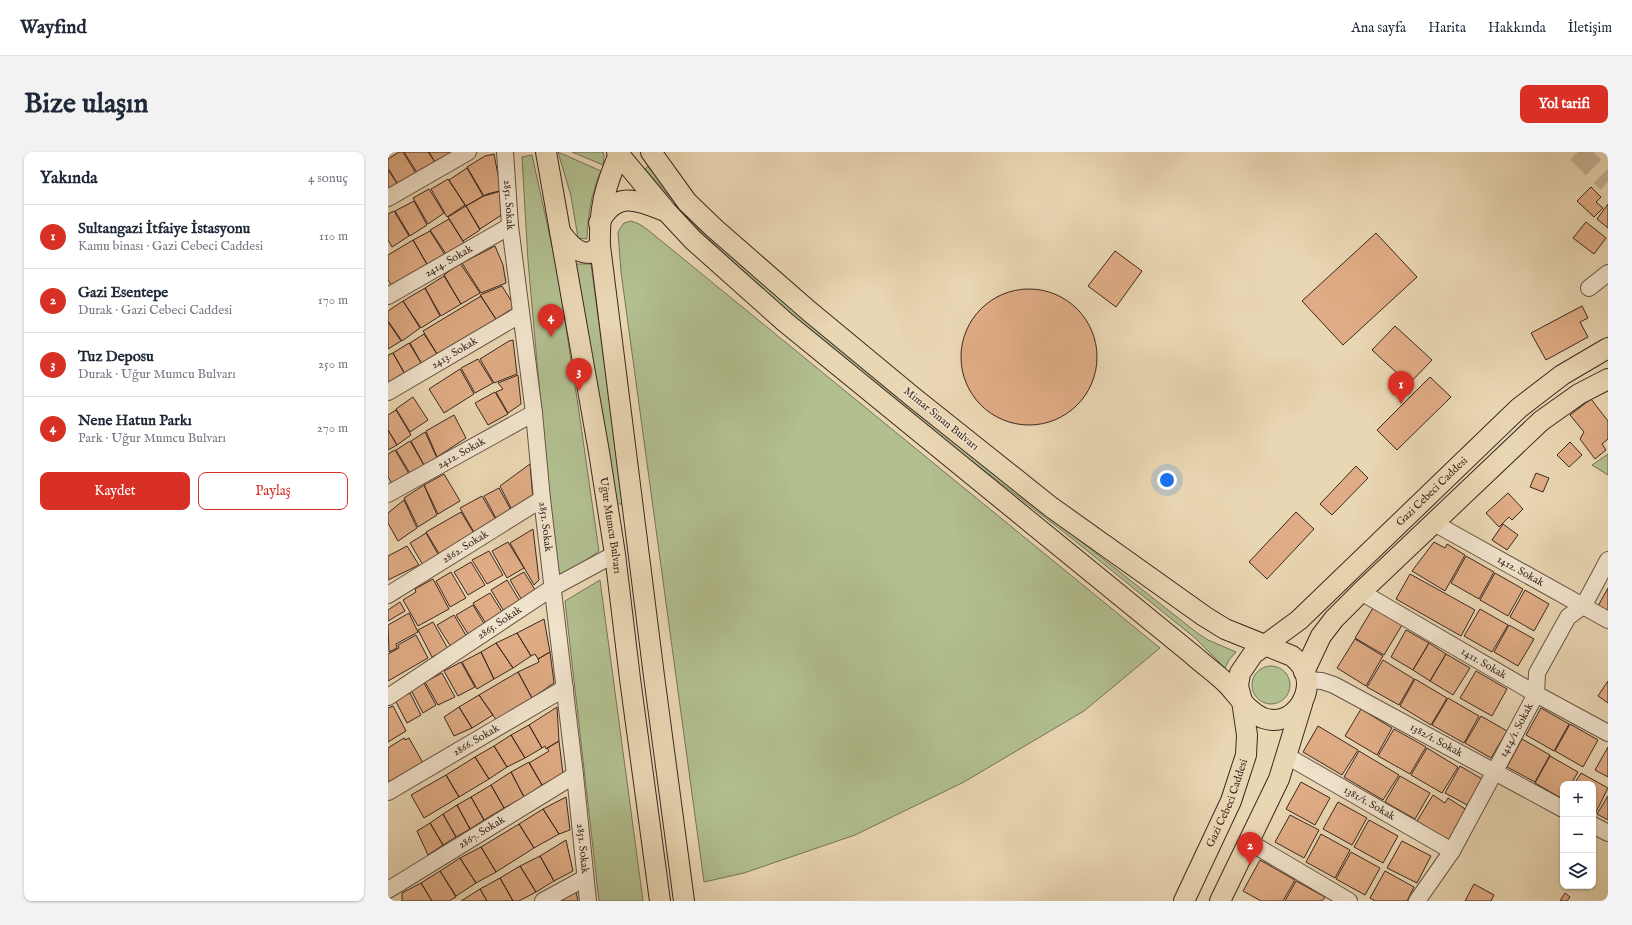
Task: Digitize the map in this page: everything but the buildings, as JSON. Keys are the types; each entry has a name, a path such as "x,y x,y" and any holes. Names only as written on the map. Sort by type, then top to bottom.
{"main road":[{"name":"Uğur Mumcu Bulvarı","path":"546,152 599,452 615,554 630,679 660,901"},
{"name":"Mimar Sinan Bulvarı","path":"651,152 687,202 714,228 809,311 912,397 1052,507 1204,616 1225,629 1264,646"},
{"path":"619,153 666,211 712,258 785,322 1193,655 1227,685 1252,713 1273,720 1285,718 1295,712 1302,704"},
{"path":"619,153 604,194 600,223 600,246 684,901"},
{"path":"600,223 605,212 611,206 619,201 629,199 666,211"},
{"path":"560,232 568,244 577,250 590,252 600,246"},
{"name":"Gazi Cebeci Caddesi","path":"1264,646 1310,610 1519,408 1562,375 1608,348"},
{"path":"1220,901 1279,779 1306,693 1306,676 1321,636 1334,619 1361,592 1541,421 1579,394 1608,379"},
{"path":"1242,701 1238,686 1240,674 1253,654 1264,646 1292,656 1299,663 1306,676"},
{"name":"Gazi Cebeci Caddesi","path":"1184,901 1231,801 1242,769 1246,755 1247,735 1242,701"}],"street":[{"path":"388,198 468,152"},
{"name":"2851. Sokak","path":"505,152 510,226 534,413 542,499 575,775 588,901"},
{"name":"2414. Sokak","path":"388,296 510,226"},
{"path":"1589,288 1608,274"},
{"name":"2413. Sokak","path":"388,392 521,314"},
{"name":"2412. Sokak","path":"388,494 534,413"},
{"name":"2862. Sokak","path":"388,595 542,499"},
{"name":"1412. Sokak","path":"1434,523 1584,605 1608,620"},
{"name":"2865. Sokak","path":"388,697 552,588 615,554"},
{"name":"1414/1. Sokak","path":"1417,901 1452,851 1494,773 1536,694 1537,673 1568,617 1584,605 1608,560"},
{"name":"1411. Sokak","path":"1361,592 1536,694 1608,733"},
{"name":"1382/1. Sokak","path":"1306,676 1334,685 1560,807"},
{"name":"2866. Sokak","path":"388,792 565,688"},
{"name":"1381/1. Sokak","path":"1287,756 1452,851"},
{"name":"2867. Sokak","path":"388,890 575,775"},
{"path":"1596,827 1608,833"},
{"path":"1249,842 1349,901"},
{"path":"543,901 585,878"}],"green space":[{"path":"558,152 601,171 591,204 587,239 578,238 571,196"},
{"path":"572,152 603,152 603,165"},
{"path":"532,155 557,269 599,551 564,576 556,573 528,261 522,157"},
{"path":"648,166 681,208 742,266 1022,495 1196,632 1208,640 1236,652 1229,660 1225,668 1195,638 1074,540 950,444 771,297 698,229 645,169"},
{"path":"631,221 648,230 1160,648 1084,711 964,782 855,835 744,873 704,882 621,272 618,232 624,223"},
{"path":"576,264 591,264 623,504 617,504"},
{"path":"1608,454 1608,475 1592,465"},
{"path":"600,580 643,901 599,901 565,601"},
{"path":"1267,666 1275,666 1282,669 1287,674 1290,685 1287,696 1282,701 1275,704 1267,704 1260,701 1255,696 1252,689 1252,681 1255,674 1260,669"}],"tunnel":[{"path":"1578,152 1608,182"}],"place":[{"name":"Nene Hatun Parkı","path":"551,337"},
{"name":"Tuz Deposu","path":"579,391"},
{"name":"Sultangazi İtfaiye İstasyonu","path":"1401,404"},
{"name":"Gazi Esentepe","path":"1250,865"}]}
